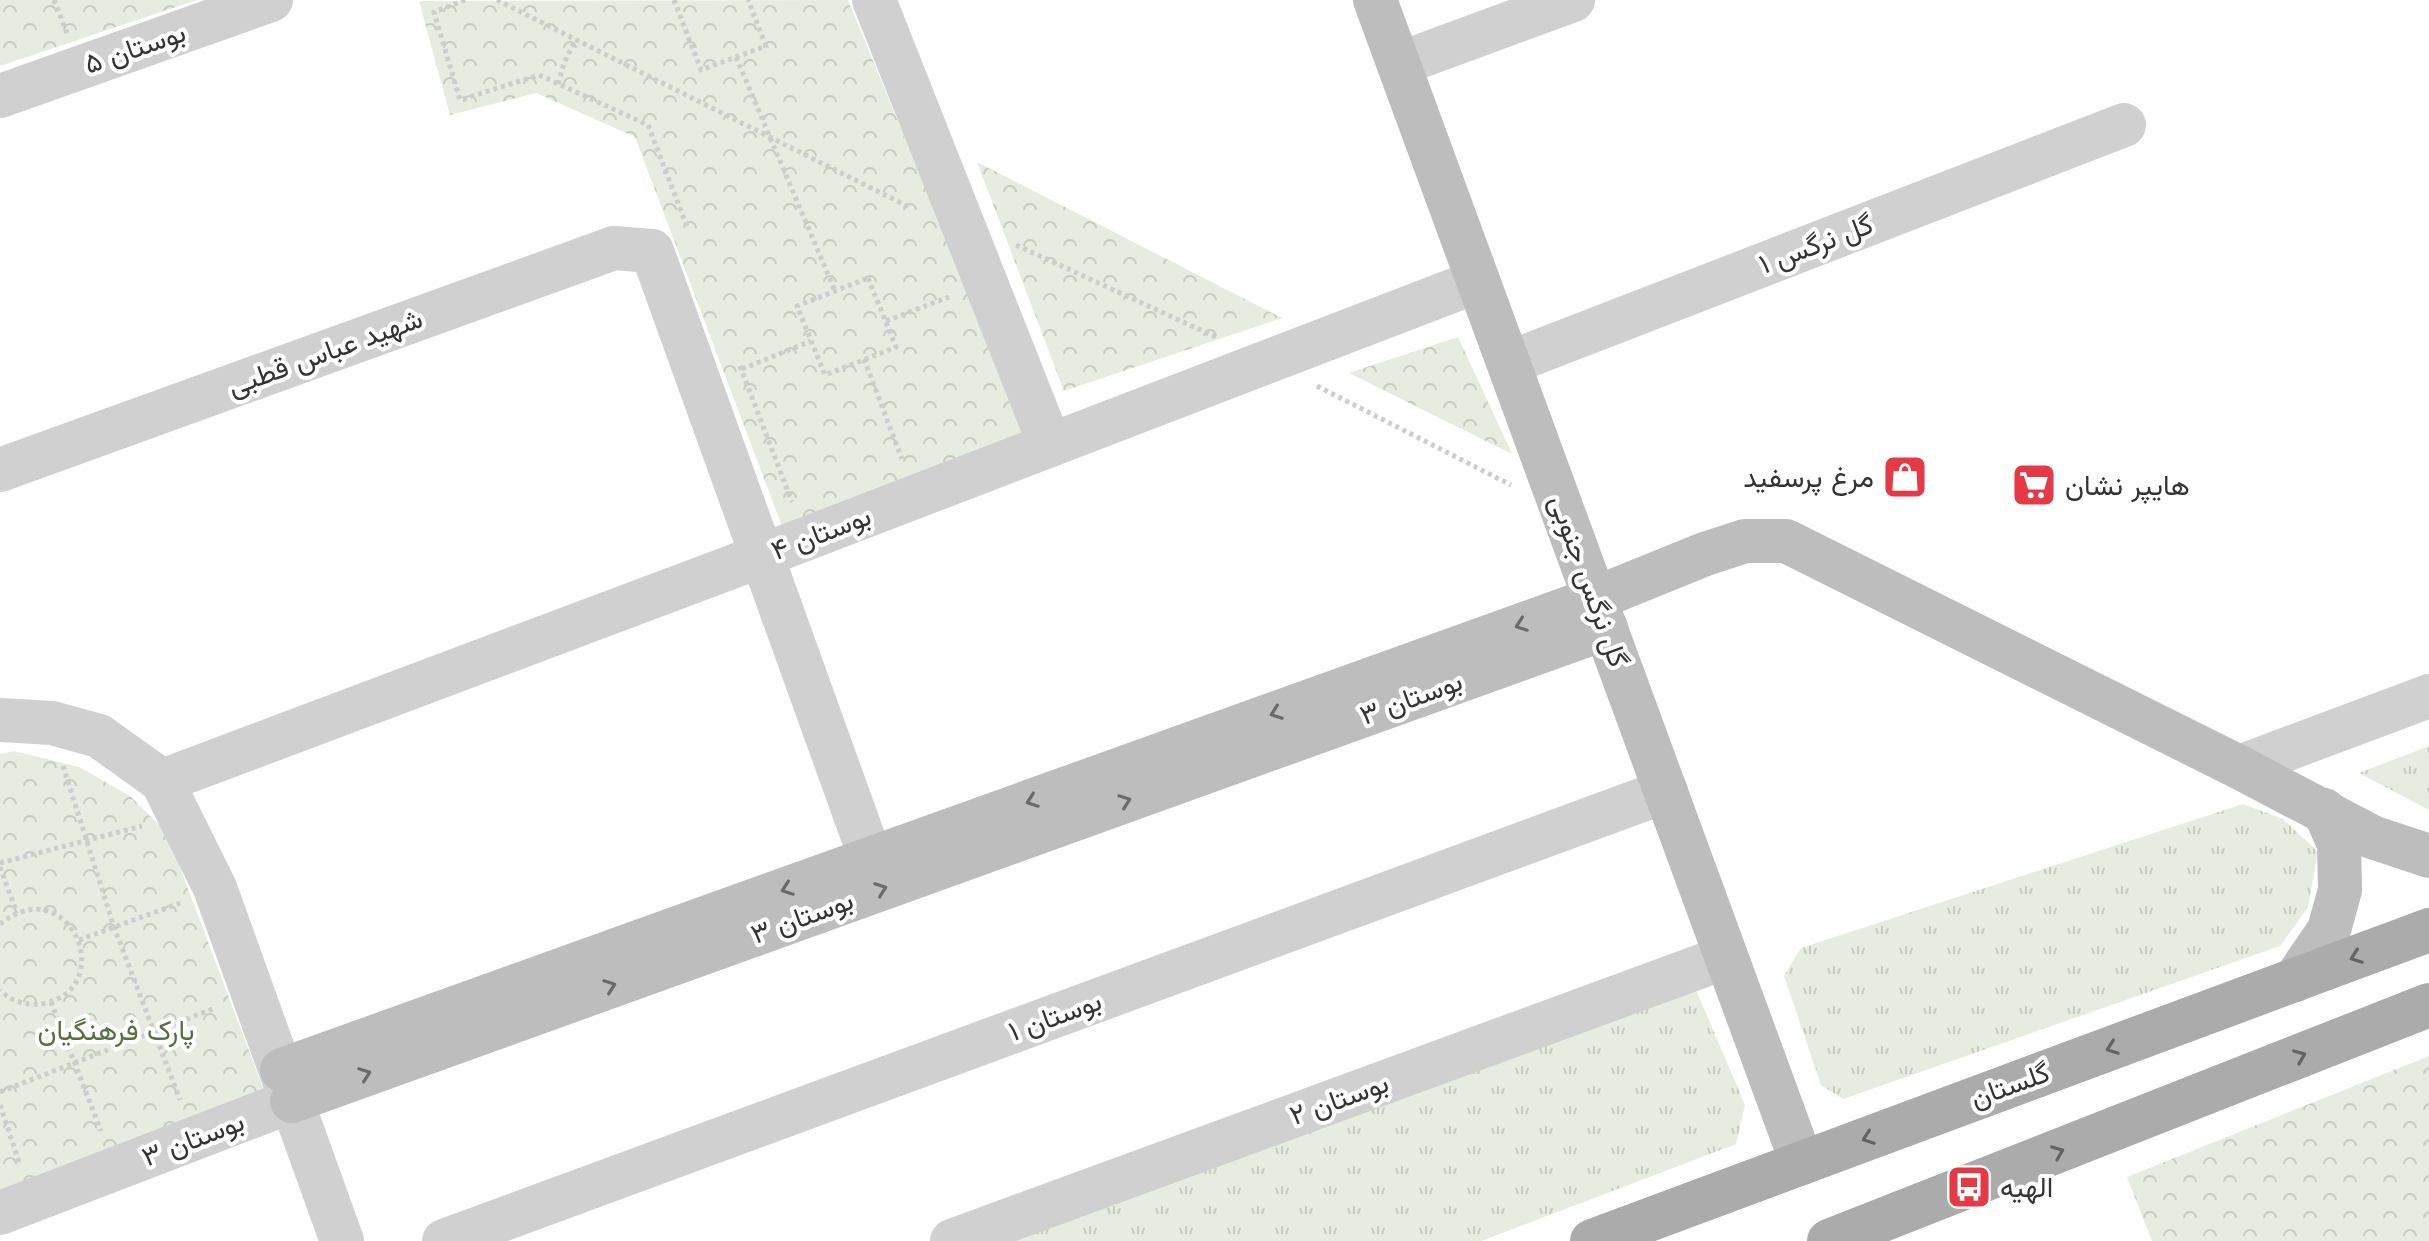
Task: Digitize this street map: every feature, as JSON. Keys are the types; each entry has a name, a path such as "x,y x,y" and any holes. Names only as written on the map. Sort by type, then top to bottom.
{"main road":[{"name":"گلستان","path":"1592,1241 2429,930"},
{"path":"1829,1241 2429,1005"}],"street":[{"name":"بوستان ۵","path":"0,96 271,0"},
{"path":"874,0 1050,445"},
{"name":"گل نرگس جنوبی","path":"1375,0 1802,1163"},
{"path":"1399,64 1573,0"},
{"name":"گل نرگس ۱","path":"1509,363 2124,125"},
{"path":"672,246 701,386 871,859"},
{"name":"شهید عباس قطبی","path":"0,470 614,248 672,246"},
{"name":"بوستان ۴","path":"162,781 761,556 1478,281"},
{"path":"1600,613 1705,554 1745,541 1786,541 2239,767 2372,837 2429,856"},
{"name":"بوستان ۳","path":"0,1213 287,1086 871,859 1600,613"},
{"name":"بوستان ۳","path":"287,1086 1600,613"},
{"path":"2239,767 2429,696"},
{"path":"0,720 52,723 99,736 162,781 215,888 342,1241"},
{"name":"بوستان ۱","path":"444,1241 1666,791"},
{"path":"2295,980 2329,930 2340,890 2339,844 2324,810"},
{"name":"بوستان ۲","path":"952,1241 1726,957"},
{"path":"1887,1241 1889,1233 1921,1206"}],"path":[{"path":"54,0 71,43"},
{"path":"465,0 434,12 460,100 539,75 648,125 672,246"},
{"path":"497,0 924,214"},
{"path":"674,0 701,70 766,46 748,0"},
{"path":"558,84 576,39"},
{"path":"736,57 835,291"},
{"path":"868,278 886,321 896,347 825,375 797,306 868,278"},
{"path":"886,321 957,294"},
{"path":"701,386 811,341"},
{"path":"736,355 794,506"},
{"path":"864,359 905,466"},
{"path":"62,762 114,927 185,1114"},
{"path":"17,913 0,865 143,826"},
{"path":"79,940 193,899"},
{"path":"0,924 26,910 43,910 58,915 71,926 79,940 82,955 74,984 51,1002 35,1005 20,1002 0,990"},
{"path":"51,1002 106,1145"},
{"path":"0,1092 218,1007"},
{"path":"0,1105 24,1176"}],"green space":[{"path":"0,0 197,0 0,66"},
{"path":"848,0 1032,446 785,534 635,137 536,93 450,115 419,1"},
{"path":"977,162 1282,318 1064,391"},
{"path":"1458,337 1512,454 1349,373"},
{"path":"2429,746 2429,810 2359,773"},
{"name":"پارک فرهنگیان","path":"14,751 79,767 130,796 167,833 266,1096 0,1202 0,754"},
{"path":"2243,804 2283,819 2318,852 2308,907 2280,946 1843,1099 1821,1085 1784,976 1801,948"},
{"path":"1694,985 1745,1105 1736,1144 1481,1241 1003,1241"},
{"path":"2429,1056 2429,1241 2152,1241 2127,1177"}],"place":[{"name":"مرغ پرسفید","path":"1905,477"},
{"name":"هایپر نشان","path":"2034,485"},
{"name":"الهیه","path":"1969,1187"}]}
